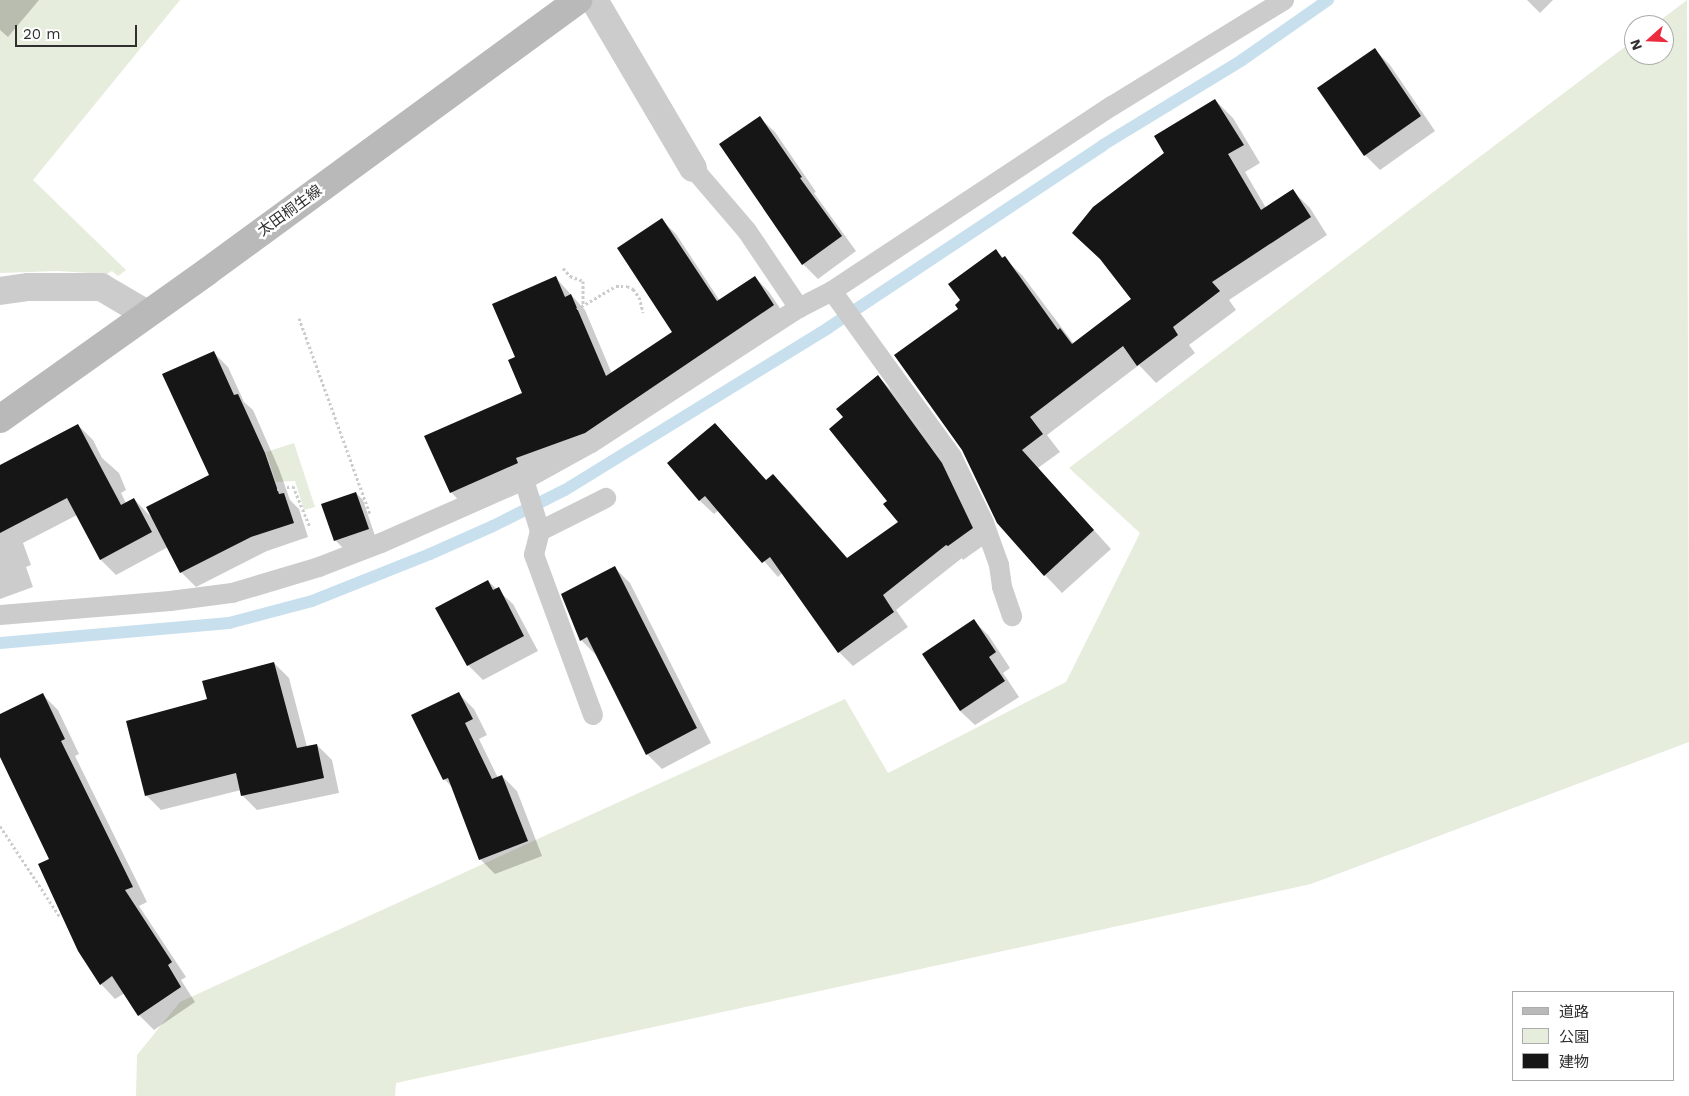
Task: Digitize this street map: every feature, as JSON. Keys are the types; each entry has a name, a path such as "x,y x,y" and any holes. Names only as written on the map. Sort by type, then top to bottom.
{"main road":[{"name":"太田桐生線","path":"0,419 578,0"}],"street":[{"path":"594,0 693,168"},
{"path":"0,291 29,287 101,287 147,314"}],"lane":[{"path":"0,615 170,601 232,593 297,575 380,543 524,480 591,443 799,308 834,292 1112,106 1284,0"},
{"path":"693,168 747,231 799,308"},
{"path":"834,292 952,457 984,523 999,565 1002,587 1012,616"},
{"path":"524,480 540,530 534,554 593,715"},
{"path":"540,530 606,498"}],"path":[{"path":"563,268 570,276 583,281 583,306"},
{"path":"577,309 616,286 627,286 633,289 639,297 643,312"},
{"path":"298,318 380,543"},
{"path":"277,489 293,486 310,527"},
{"path":"0,826 60,917"}],"green space":[{"path":"0,0 180,0 33,180 126,270 118,276 112,271 107,274 57,271 0,273"},
{"path":"1687,0 1689,742 1311,884 396,1083 395,1096 136,1096 137,1055 180,1002 845,699 888,773 1066,682 1140,533 1069,468 1624,48 1624,65 1674,65 1674,15 1667,15"},
{"path":"294,443 315,507 304,510 295,481 276,482 266,452"}],"building":[{"path":"1375,48 1421,116 1364,156 1317,88"},
{"path":"1215,99 1244,145 1228,154 1261,210 1293,189 1311,217 1212,282 1220,291 1173,327 1178,335 1137,366 1123,346 1030,417 1043,434 1022,450 1094,530 1044,576 997,523 962,450 894,355 958,309 955,305 960,300 948,284 996,249 1002,258 1005,256 1058,330 1060,328 1072,344 1131,299 1100,259 1072,233 1093,207 1164,153 1154,136"},
{"path":"760,116 802,177 800,178 842,236 802,265 719,144"},
{"path":"662,218 717,301 755,276 774,305 585,433 516,458 518,463 450,493 424,436 522,393 508,360 515,357 492,304 556,276 565,297 571,294 606,376 672,332 617,248"},
{"path":"214,351 234,395 238,394 265,453 279,494 284,493 294,523 251,537 180,573 146,507 209,475 162,374"},
{"path":"878,375 942,463 973,528 948,546 946,545 883,595 894,612 838,653 770,557 762,563 705,496 699,501 667,463 715,423 766,480 773,474 847,558 898,522 883,504 887,501 829,429 843,417 836,409"},
{"path":"78,424 121,505 134,498 152,532 100,560 67,498 0,533 0,465"},
{"path":"356,492 369,529 334,541 321,504"},
{"path":"615,566 697,728 646,755 587,637 580,641 561,594"},
{"path":"488,580 493,590 499,587 524,636 467,666 435,608"},
{"path":"974,619 996,652 989,657 1005,681 960,711 922,654"},
{"path":"274,662 297,748 317,744 324,778 241,796 236,773 145,796 126,721 207,699 202,681"},
{"path":"459,692 473,719 465,723 492,779 502,775 528,841 479,860 448,778 443,780 411,715"},
{"path":"43,693 65,739 61,741 133,887 125,890 172,962 168,965 181,987 138,1016 112,976 100,985 78,951 38,864 49,859 0,757 0,714"}],"waterway":[{"path":"0,643 229,623 312,601 430,554 493,526 565,490 828,328 1103,145 1242,60 1328,0"}]}
